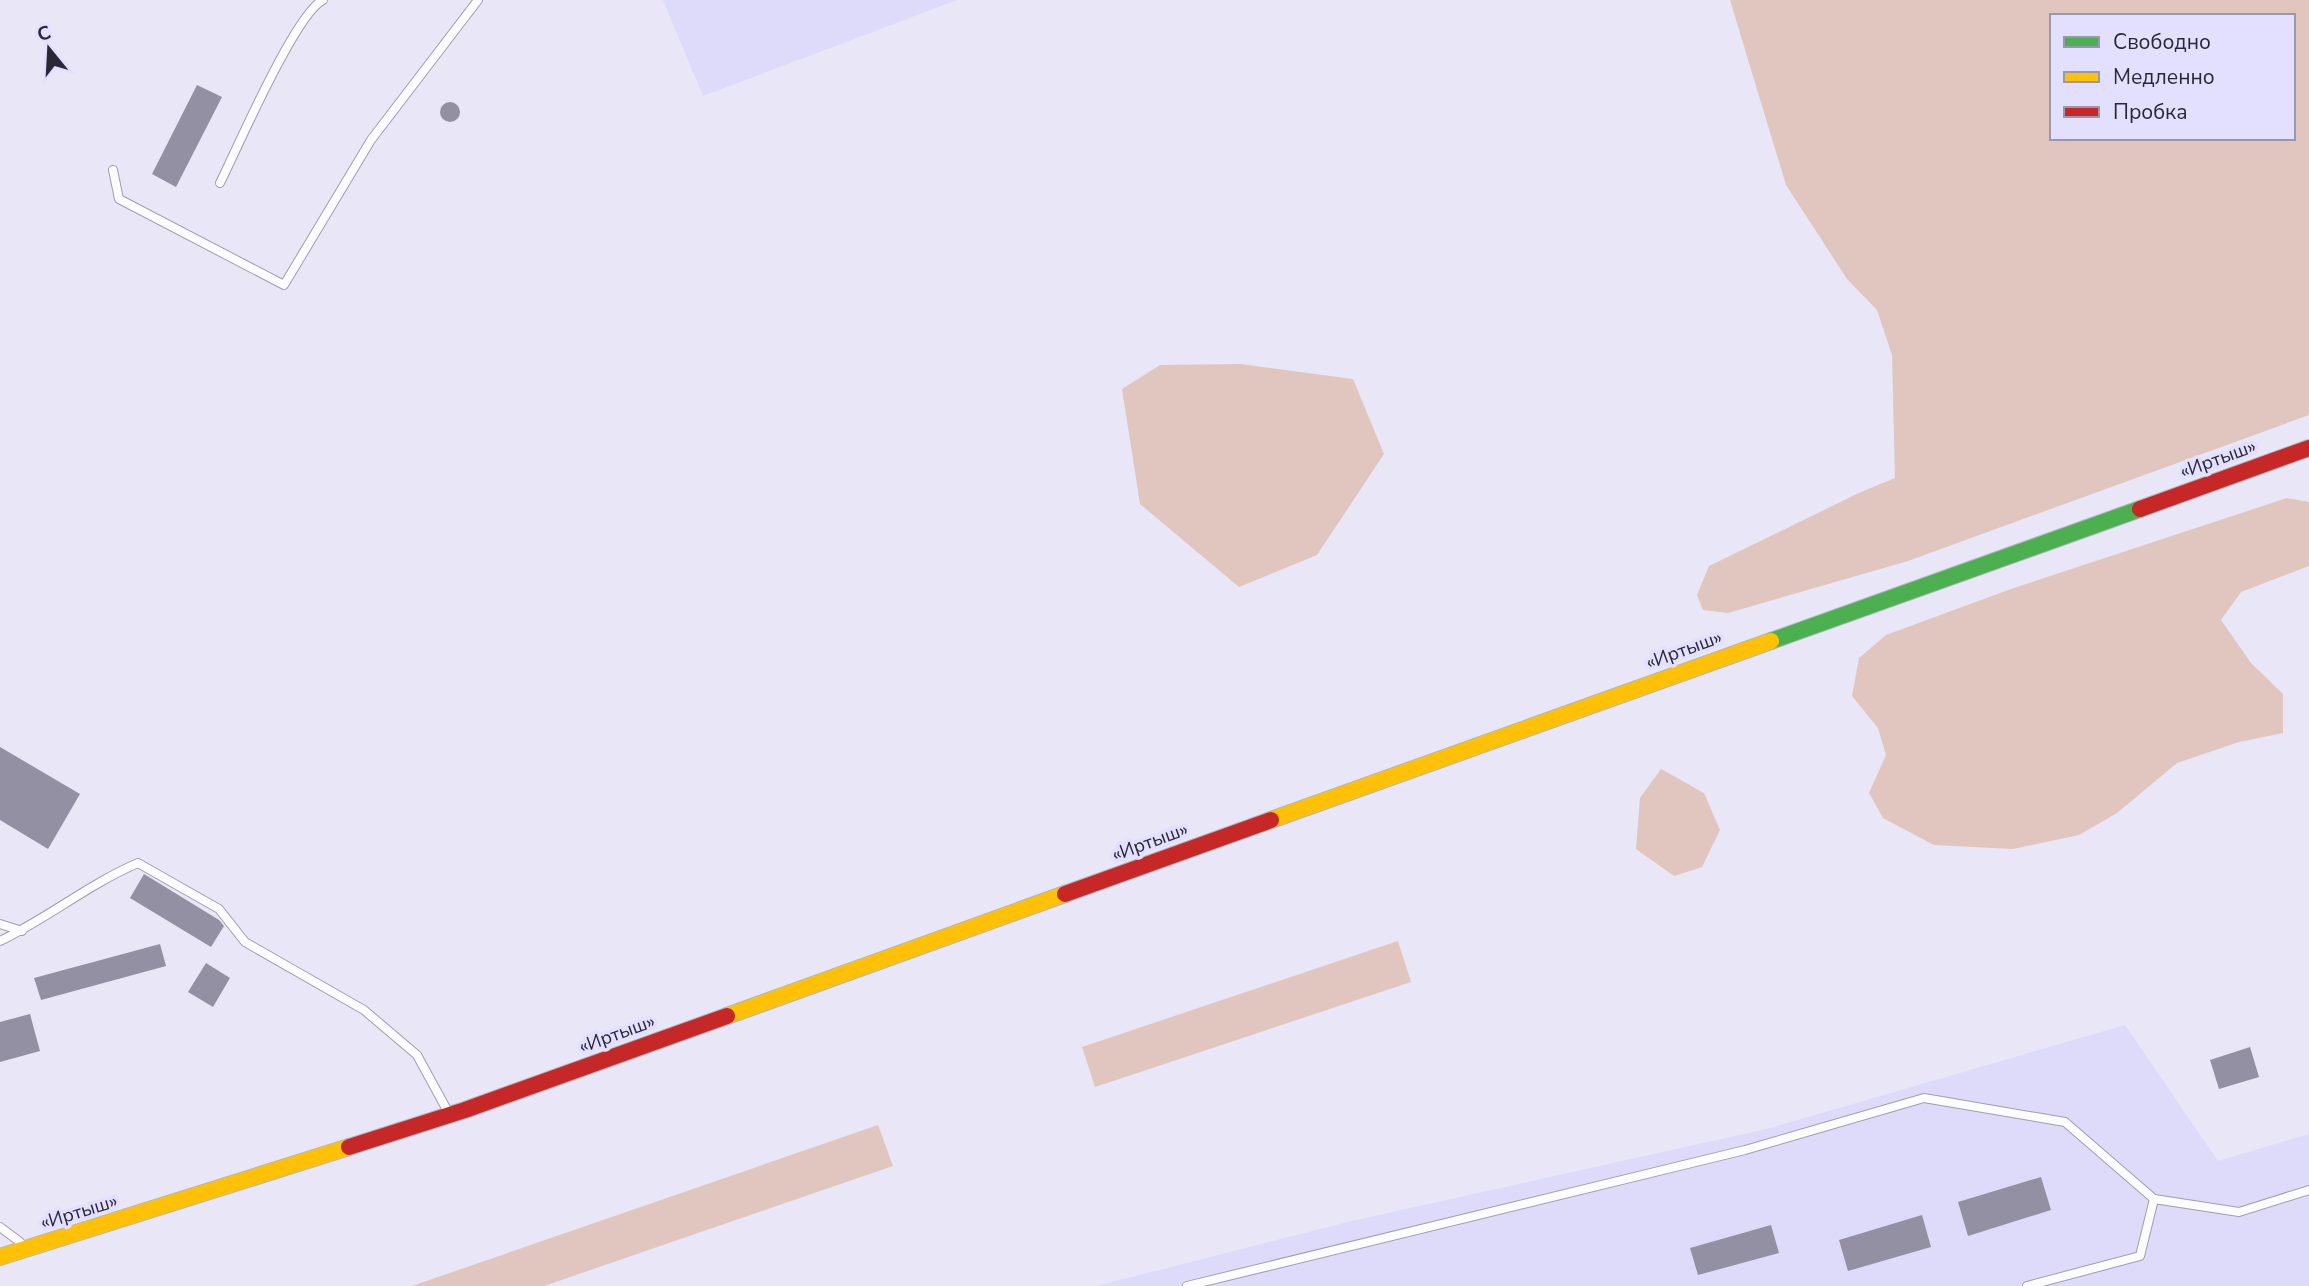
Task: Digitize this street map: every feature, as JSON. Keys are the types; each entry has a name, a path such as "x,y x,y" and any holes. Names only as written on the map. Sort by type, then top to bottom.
{"highway":[{"name":"«Иртыш»","path":"0,1257 450,1115 2309,448"}],"lane":[{"path":"220,183 296,33 314,5 323,0"},
{"path":"113,170 119,199 284,285 371,140 478,0"},
{"path":"0,941 22,931 106,877 138,863 219,909 245,942 363,1010 417,1055 450,1115"},
{"path":"0,924 22,931"},
{"path":"1187,1286 1745,1150 1924,1098 2065,1122 2154,1199 2239,1212 2309,1190"},
{"path":"2026,1286 2140,1256 2154,1199"},
{"path":"0,1227 29,1249"}],"shaded area":[{"path":"663,0 957,0 703,96"},
{"path":"1730,0 2309,0 2309,415 1908,561 1728,613 1703,610 1697,595 1709,566 1895,478 1892,355 1877,310 1847,279 1786,185"},
{"path":"1241,364 1353,379 1384,454 1317,555 1239,587 1140,504 1122,389 1160,365"},
{"path":"2287,498 2309,502 2309,566 2241,592 2221,620 2251,663 2283,694 2283,733 2239,742 2177,763 2117,813 2079,835 2013,849 1934,845 1883,818 1869,793 1886,755 1878,728 1852,696 1859,658 1886,635 2011,589"},
{"path":"1661,769 1704,793 1720,830 1702,867 1674,876 1636,849 1640,798"},
{"path":"1398,941 1411,982 1095,1087 1082,1047"},
{"path":"2125,1025 2218,1161 2309,1134 2309,1286 1096,1286 1352,1221 1767,1129"},
{"path":"878,1125 893,1166 544,1286 412,1286"}],"building":[{"path":"197,85 222,97 176,187 152,174"},
{"path":"450,102 457,105 460,112 457,119 450,122 443,119 440,112 443,105"},
{"path":"0,747 80,794 48,849 0,820"},
{"path":"144,874 219,920 224,926 211,947 130,898"},
{"path":"160,944 166,966 41,1000 34,978"},
{"path":"206,963 230,978 213,1007 188,992"},
{"path":"30,1014 40,1051 0,1062 0,1022"},
{"path":"2250,1047 2259,1077 2219,1089 2210,1060"},
{"path":"2041,1177 2051,1210 1968,1236 1958,1202"},
{"path":"1922,1215 1931,1247 1848,1271 1839,1240"},
{"path":"1771,1225 1779,1253 1698,1275 1690,1248"}],"traffic: fast":[{"path":"1771,641 2140,509"}],"traffic: slow":[{"path":"1271,820 1771,641"},
{"path":"727,1016 1065,894"},
{"path":"0,1257 349,1147"}],"traffic: jam":[{"path":"2140,509 2309,448"},
{"path":"1065,894 1271,820"},
{"path":"349,1147 465,1110 727,1016"}]}
